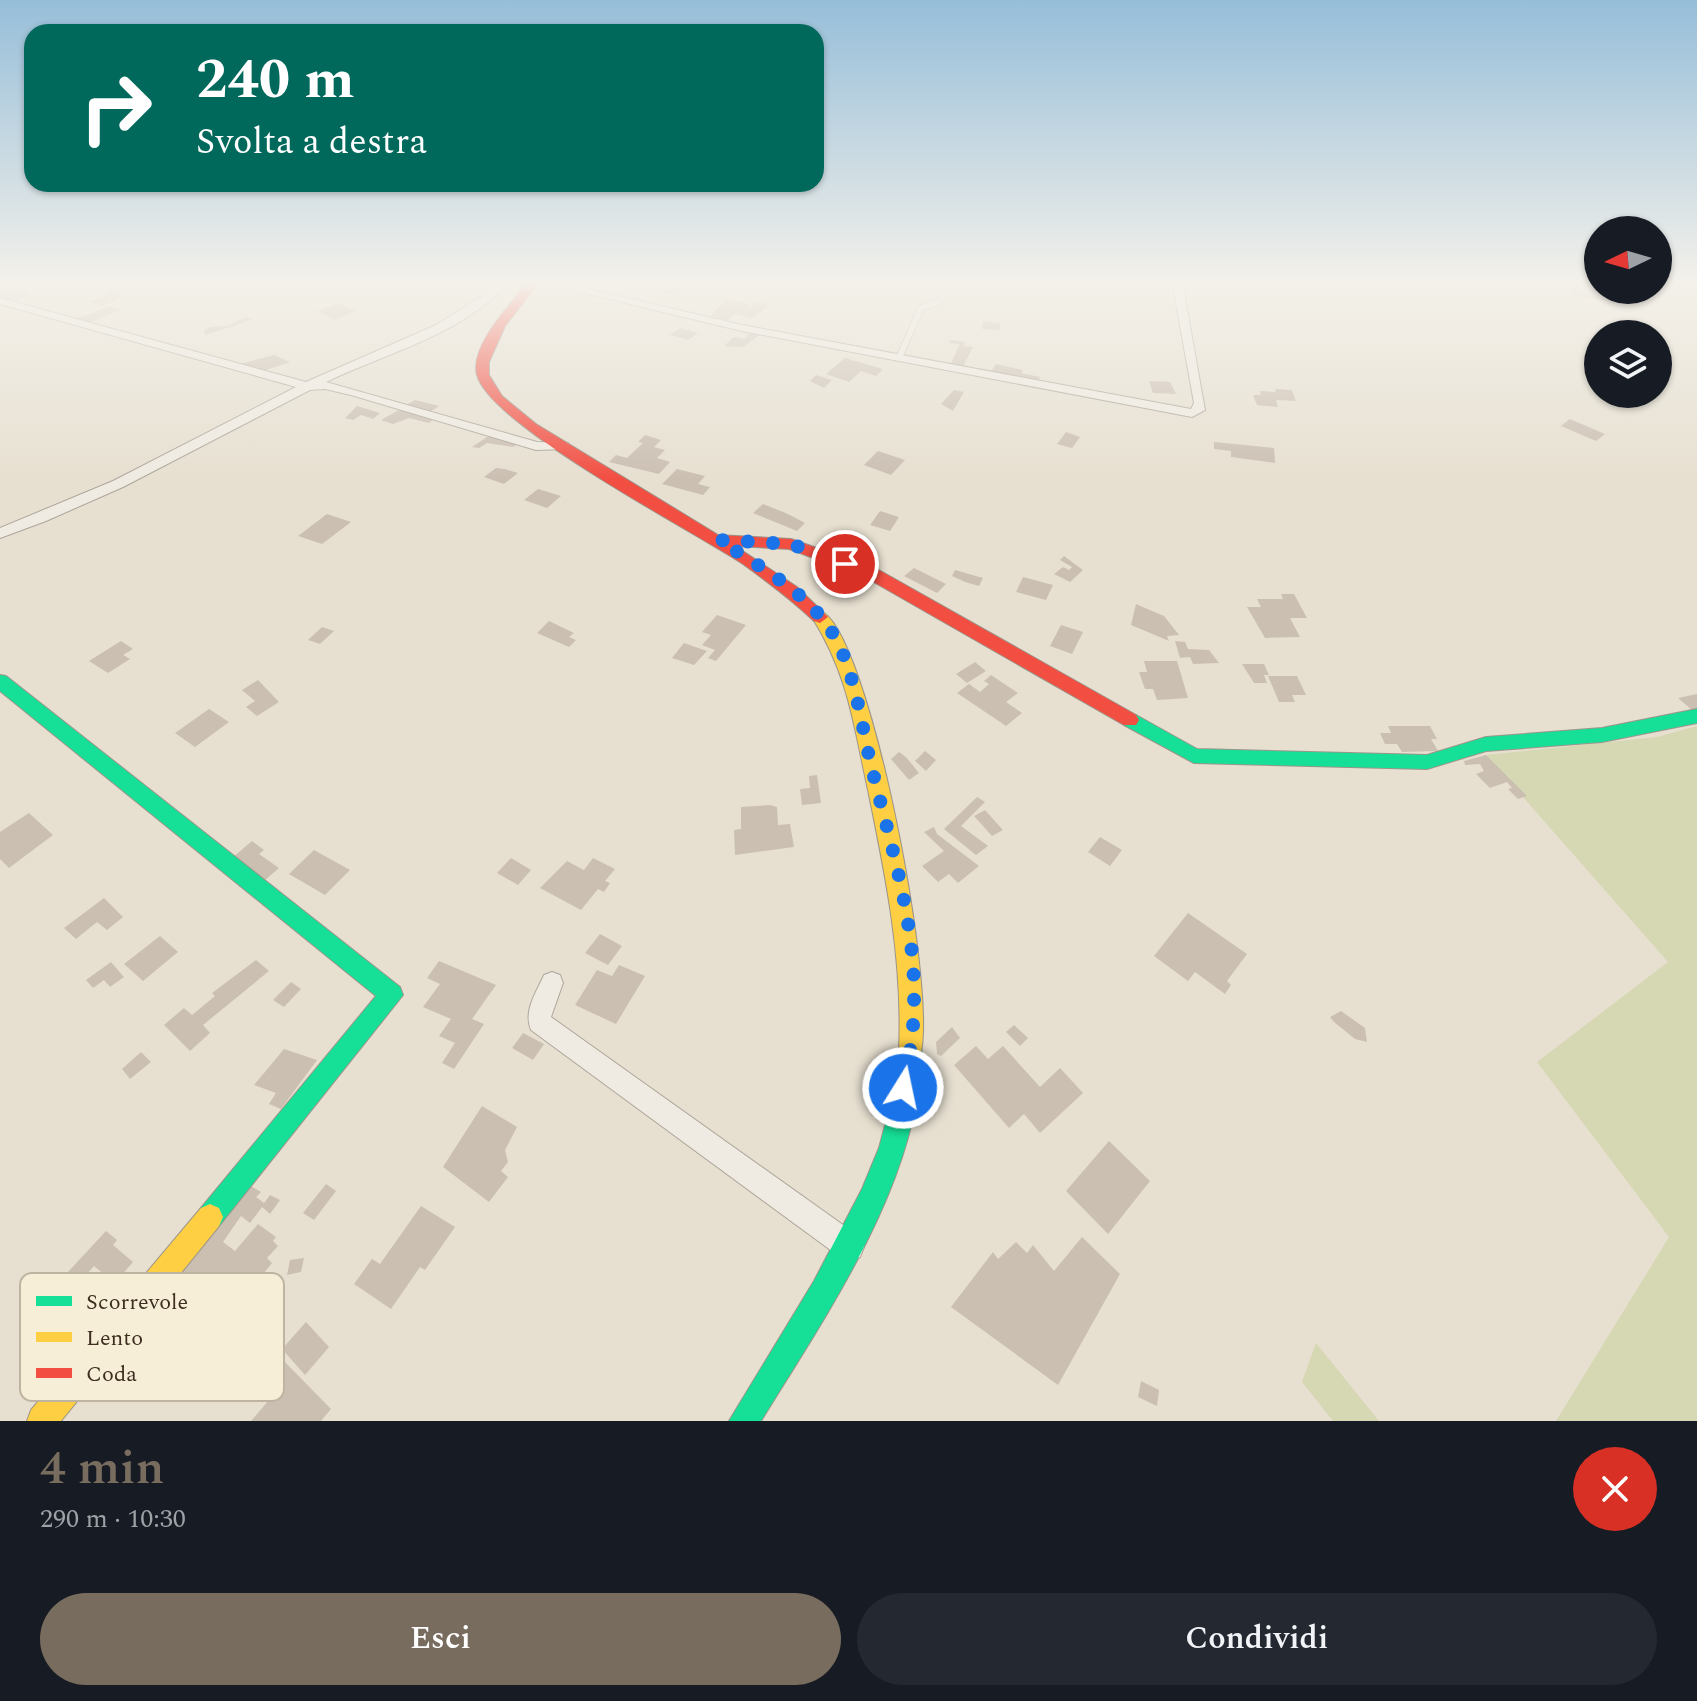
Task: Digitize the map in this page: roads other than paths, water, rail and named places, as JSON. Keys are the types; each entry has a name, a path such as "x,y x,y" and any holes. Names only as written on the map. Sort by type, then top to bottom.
{"street":[{"path":"167,347 307,386 340,388 536,446 563,446"},
{"path":"0,533 68,510 307,386 391,347"},
{"path":"489,347 483,367 485,385 503,406 719,540 793,590 825,622 840,649 854,692 903,896 914,1003 908,1064 893,1135 850,1247 744,1421"},
{"path":"843,347 1192,413 1199,410 1200,403 1190,347"},
{"path":"719,540 791,544 871,573 1194,756 1427,762 1486,744 1602,735 1697,716"},
{"path":"0,681 392,995 164,1273"},
{"path":"552,983 540,1009 539,1022 850,1247"},
{"path":"42,1421 58,1401"}],"lane":[{"path":"899,358 904,347"}]}
